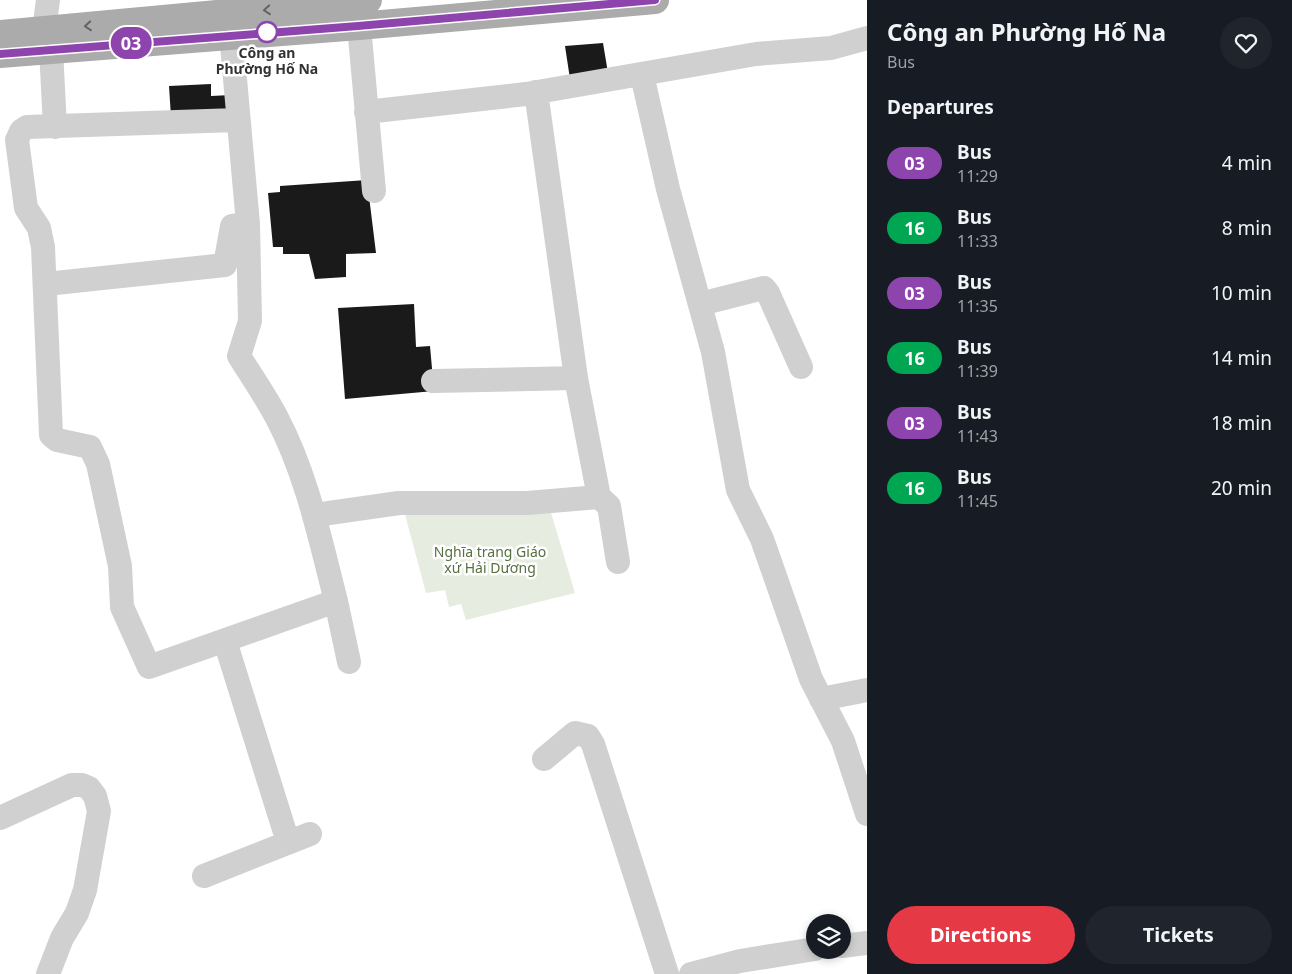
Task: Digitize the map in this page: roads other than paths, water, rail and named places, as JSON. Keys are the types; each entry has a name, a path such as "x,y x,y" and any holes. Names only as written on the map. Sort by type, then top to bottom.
{"main road":[{"path":"0,54 48,40 368,0"},
{"path":"0,34 48,40 231,34 358,26 537,11 565,4 654,0"}],"street":[{"path":"48,0 48,40 55,126"},
{"path":"358,26 374,191"},
{"path":"231,34 237,120 248,224 250,321 239,356 277,419 293,454 315,515 336,600 348,662"},
{"path":"366,112 536,92 756,54 831,48 867,38"},
{"path":"642,75 668,189 713,352 738,490 762,539 811,679 842,741 867,814"},
{"path":"536,92 576,378 599,497 609,506 618,562"},
{"path":"237,120 27,127 21,131 17,140 26,208 39,228 46,284 51,435 57,440 90,447 98,464 120,566 122,607 150,667 336,600"},
{"path":"46,284 225,266 232,226 248,224"},
{"path":"700,304 764,288 768,293 801,367"},
{"path":"433,381 576,378"},
{"path":"315,515 399,503 527,503 599,497"},
{"path":"225,640 288,842"},
{"path":"821,699 867,690"},
{"path":"544,759 575,733 588,736 593,744 667,974"},
{"path":"0,818 72,785 82,784 89,788 97,804 99,811 85,890 77,913 62,938 48,974"},
{"path":"204,876 310,834"},
{"path":"851,945 867,943"},
{"path":"691,974 740,962 806,951"}],"place":[{"name":"Công an Phường Hố Na","path":"267,32"}],"park label":[{"name":"Nghĩa trang Giáo xứ Hải Dương","path":"490,560"}]}
